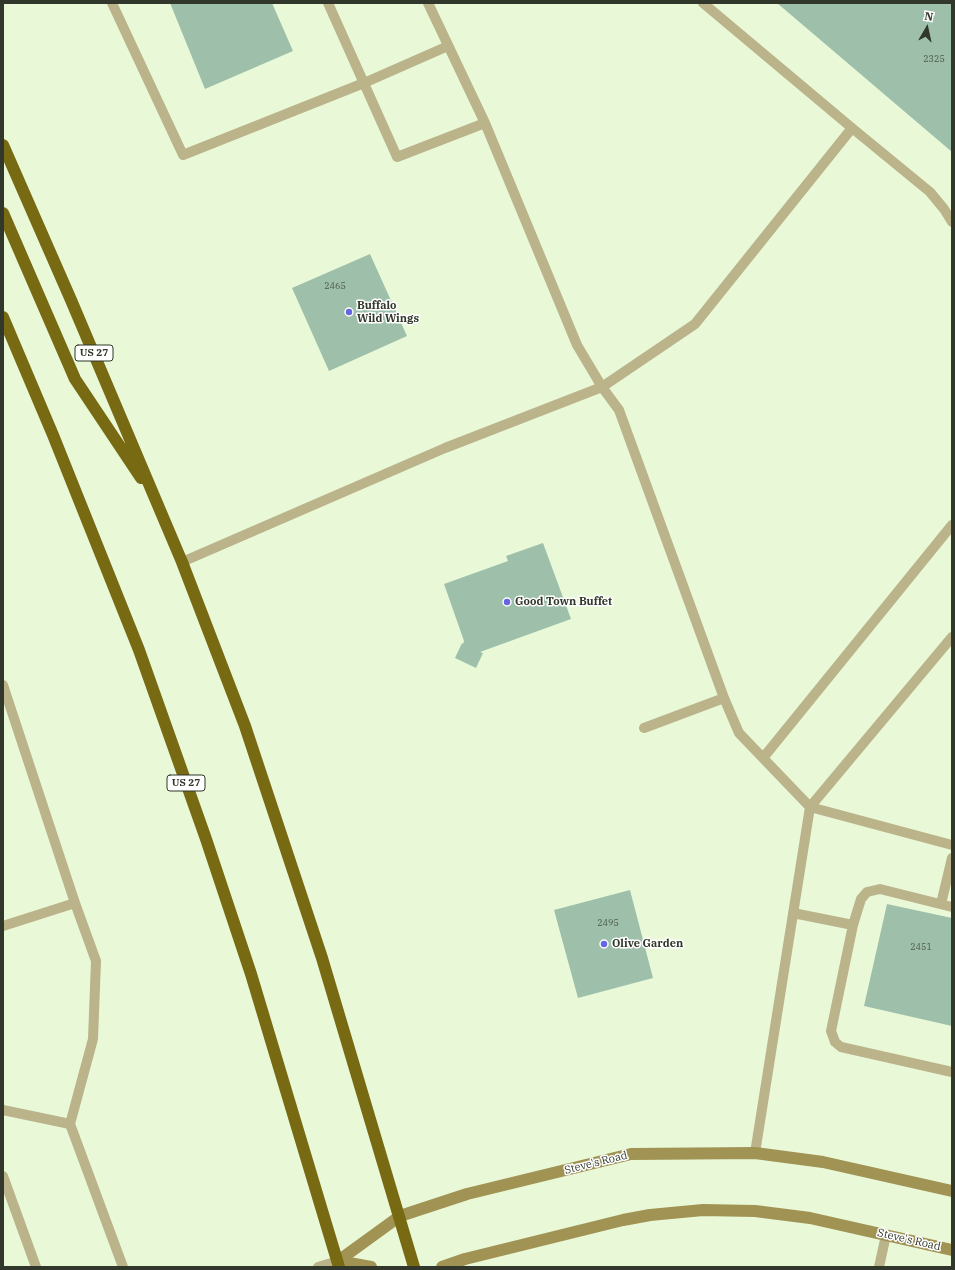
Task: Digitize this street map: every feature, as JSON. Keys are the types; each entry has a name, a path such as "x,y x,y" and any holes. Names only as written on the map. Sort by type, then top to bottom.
{"highway":[{"name":"US 27","path":"3,146 71,300 182,562 252,748 322,958 414,1267"},
{"path":"3,213 75,379 157,503"},
{"name":"US 27","path":"3,317 53,435 142,657 206,839 251,974 339,1264"}],"street":[{"name":"Steve's Road","path":"339,1264 400,1216 467,1194 631,1154 755,1153 823,1162 952,1191"},
{"name":"Steve's Road","path":"442,1267 465,1259 623,1220 650,1215 702,1210 755,1211 810,1218 952,1250"},
{"path":"339,1264 371,1267"}],"lane":[{"path":"112,3 183,155 364,82 448,46"},
{"path":"328,3 397,157 485,123"},
{"path":"428,3 485,123 577,345 602,387 619,410 724,698 739,733 810,807 952,845"},
{"path":"703,3 930,192 944,209 952,222"},
{"path":"182,562 445,448 602,387 695,324 852,128"},
{"path":"763,758 952,525"},
{"path":"755,1153 810,807 952,637"},
{"path":"3,685 75,903 96,961 93,1039 70,1124 123,1267"},
{"path":"644,728 724,698"},
{"path":"941,904 952,858"},
{"path":"952,907 880,890 867,892 860,899 853,925 831,1031 835,1042 841,1047 952,1072"},
{"path":"3,926 75,903"},
{"path":"793,913 853,925"},
{"path":"3,1110 70,1124"},
{"path":"3,1176 36,1267"},
{"path":"879,1267 886,1235"},
{"path":"318,1267 339,1264"}],"building":[{"path":"170,3 272,3 293,51 205,89"},
{"path":"777,3 952,3 952,152"},
{"name":"Buffalo Wild Wings","path":"370,254 407,336 329,371 292,288"},
{"name":"Good Town Buffet","path":"543,543 571,619 480,652 483,653 476,668 455,658 464,641 444,584 508,561 506,556"},
{"name":"Olive Garden","path":"630,890 653,978 578,998 554,910"},
{"path":"887,904 952,918 952,1026 864,1006"}],"place":[{"name":"Buffalo Wild Wings","path":"349,312"},
{"name":"Good Town Buffet","path":"507,602"},
{"name":"Olive Garden","path":"604,944"}]}
